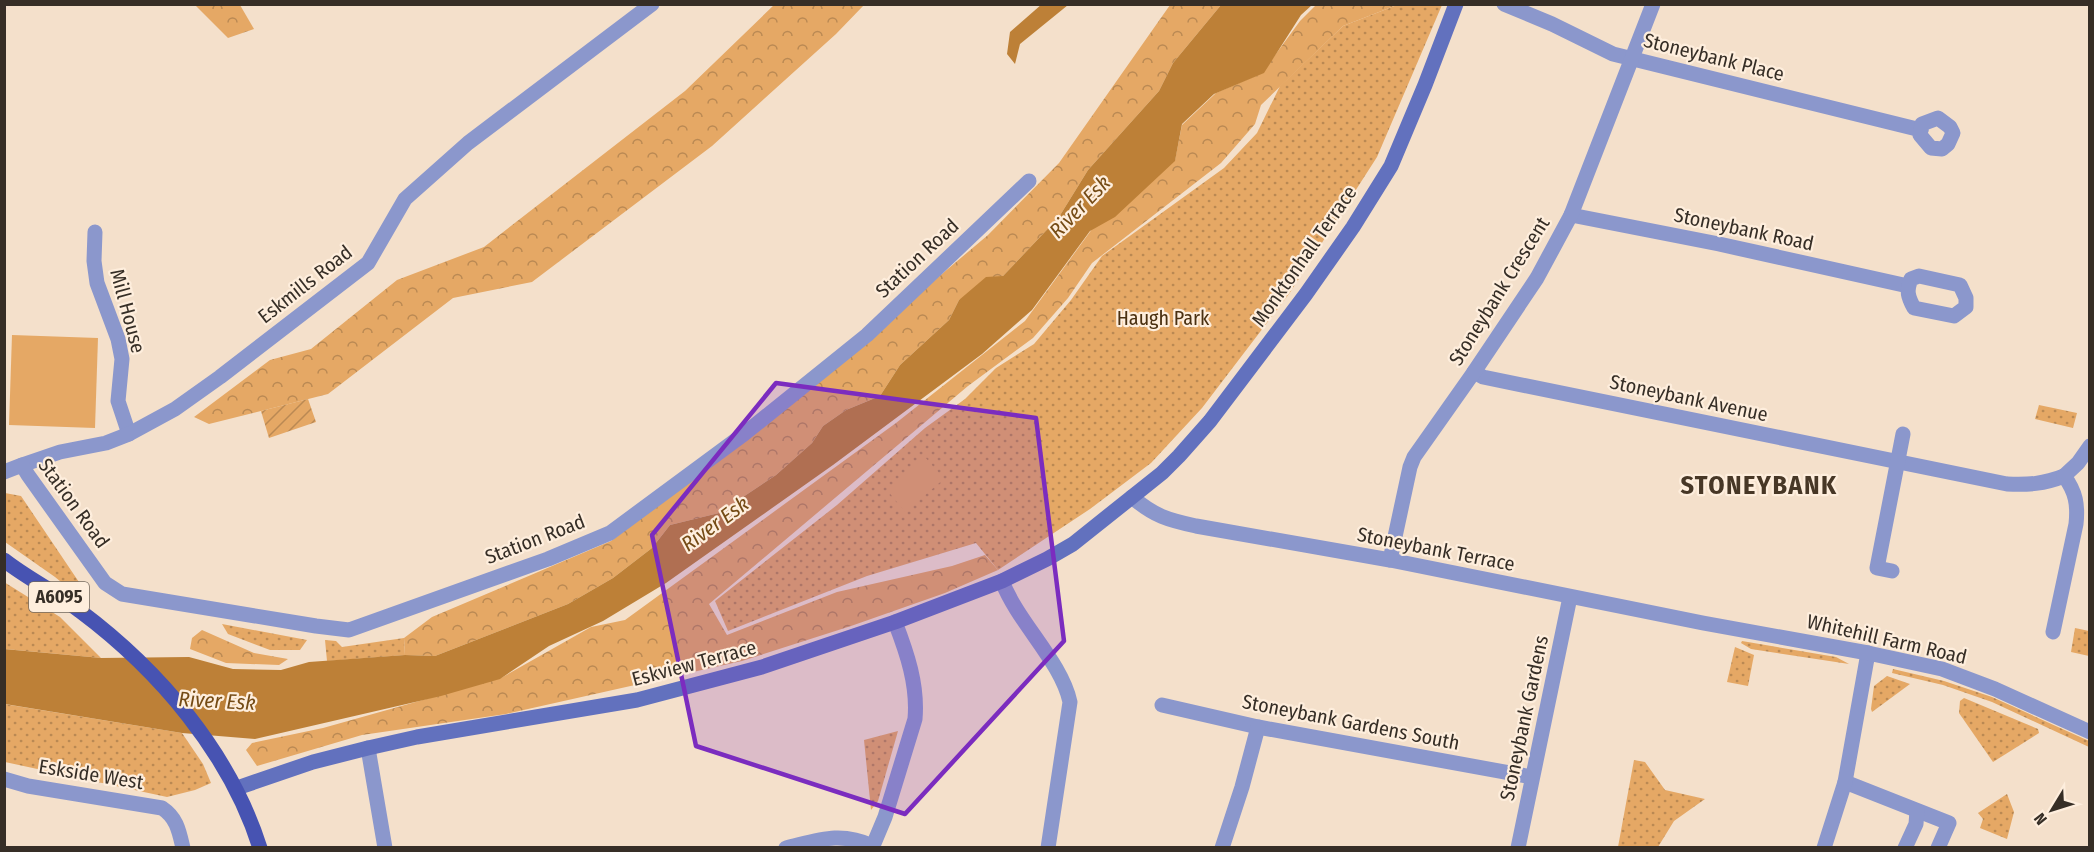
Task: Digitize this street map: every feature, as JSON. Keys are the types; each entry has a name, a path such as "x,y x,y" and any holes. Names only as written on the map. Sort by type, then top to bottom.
{"main road":[{"name":"Monktonhall Terrace","path":"1132,497 1162,473 1210,421 1306,294 1353,227 1391,166 1456,4"},
{"name":"Eskview Terrace","path":"237,788 313,762 368,748 417,737 638,700 821,649 1002,581 1047,560 1073,544 1132,497"},
{"name":"A6095","path":"4,560 80,610 112,637 165,690 208,744 237,788 260,848"}],"street":[{"name":"Eskmills Road","path":"22,465 60,452 106,443 129,434 175,409 211,383 368,263 405,199 468,143 652,4"},
{"name":"Stoneybank Place","path":"1504,4 1552,24 1612,54 1921,130"},
{"name":"Stoneybank Crescent","path":"1390,560 1414,457 1537,278 1571,215 1653,4"},
{"name":"Station Road","path":"4,472 22,465 112,590 122,594 191,606 349,630 548,559 610,533 744,434 867,335 1029,181"},
{"name":"Stoneybank Road","path":"1571,215 1908,286"},
{"name":"Mill House","path":"95,232 94,261 97,283 118,339 122,359 118,401 129,434"},
{"name":"Stoneybank Avenue","path":"1474,372 1483,377 2007,484 2031,486 2048,483 2064,476"},
{"path":"1892,571 1877,568 1904,434"},
{"path":"2053,632 2078,507 2073,490 2064,476 2078,463 2090,446"},
{"name":"Stoneybank Terrace","path":"1132,497 1148,511 1164,519 1390,560 1737,629"},
{"path":"1002,581 1012,604 1064,682 1070,702 1048,848"},
{"name":"Stoneybank Gardens","path":"1518,848 1570,597"},
{"path":"786,848 835,837 860,840 872,847 885,817 916,711 913,677 895,622"},
{"name":"Whitehill Farm Road","path":"1737,629 1942,669 1995,689 2090,732"},
{"path":"1824,848 1845,782 1868,653"},
{"name":"Stoneybank Gardens South","path":"1162,705 1258,727 1532,777"},
{"path":"1222,848 1258,727"},
{"path":"368,748 385,848"},
{"name":"Eskside West","path":"4,778 28,786 99,799 154,805 170,813 179,827 183,848"},
{"path":"1845,782 1948,824 1938,848"},
{"path":"1905,848 1916,824 1917,812"}],"highlighted area":[{"path":"776,383 1036,418 1064,641 905,814 696,746 652,535"}],"green space":[{"path":"775,4 864,5 836,34 712,146 532,282 453,298 328,394 209,424 194,417 270,360 311,349 397,280 484,247 685,91"},
{"path":"195,5 240,5 254,29 228,38"},
{"path":"1170,5 1221,5 1173,63 1159,91 1088,170 1059,217 1003,276 959,300 949,320 900,365 880,396 846,410 823,426 812,443 776,475 719,513 670,525 652,548 613,578 568,604 435,656 405,655 404,638 432,617 611,541 781,410 988,235 1059,163"},
{"path":"1316,5 1397,5 1343,26 1261,105 1255,124 1221,163 1092,263 1068,298 1033,338 968,386 709,604 727,635 837,592 952,566 985,555 998,570 945,593 742,661 506,714 362,735 257,766 246,750 252,743 323,728 501,678 591,627 625,620 896,423 1025,321 1095,225 1175,160 1182,125 1216,93 1262,73 1300,21"},
{"name":"Haugh Park","path":"1397,5 1442,5 1377,157 1289,294 1202,408 1151,463 1090,509 998,570 976,543 867,576 728,631 715,601 837,505 925,428 965,399 996,368 1034,344 1071,300 1102,256 1224,168 1257,133 1280,86 1343,26"},
{"path":"12,335 98,338 95,428 9,425"},
{"path":"308,399 316,422 269,438 261,411"},
{"path":"2039,405 2077,413 2073,428 2035,419"},
{"path":"925,457 944,479 905,512 887,490"},
{"path":"5,493 21,496 87,594 83,600 5,542"},
{"path":"4,582 60,617 101,658 5,649"},
{"path":"222,624 307,640 300,650 270,650 228,634"},
{"path":"2075,628 2089,631 2089,656 2071,652"},
{"path":"202,630 254,653 288,659 279,665 226,663 190,649 192,638"},
{"path":"404,638 405,655 327,661 325,640 336,641 342,647"},
{"path":"1742,641 1836,657 1849,664 1751,649 1741,643"},
{"path":"1735,647 1754,655 1748,686 1727,682"},
{"path":"1893,669 1944,681 1992,697 2089,741 2089,747 1992,702 1943,685 1892,673"},
{"path":"1887,676 1910,684 1872,712 1874,686"},
{"path":"1964,698 2038,729 2039,733 1993,762 1959,713 1960,701"},
{"path":"4,704 182,733 203,764 211,783 195,790 167,797 5,762"},
{"path":"898,731 878,801 871,810 864,740"},
{"path":"1634,760 1645,762 1665,790 1705,799 1674,821 1658,847 1618,847"},
{"path":"2007,794 2014,812 2007,839 1980,828 1983,819 1978,813"}],"water":[{"path":"1042,4 1068,5 1020,44 1015,64 1007,54 1010,32"},
{"name":"River Esk","path":"1221,5 1312,5 1301,15 1264,73 1214,94 1182,124 1175,161 1115,217 1090,231 1032,310 982,354 833,465 666,583 603,621 549,646 500,679 441,696 255,739 182,733 5,704 4,649 101,658 189,657 233,669 281,670 309,662 405,655 435,656 568,604 613,578 652,548 670,525 719,513 776,475 812,443 823,426 846,410 880,396 900,365 949,320 959,300 986,277 1003,276 1059,217 1088,170 1159,91 1173,63"}],"district":[{"name":"STONEYBANK","path":"1759,485"}]}
